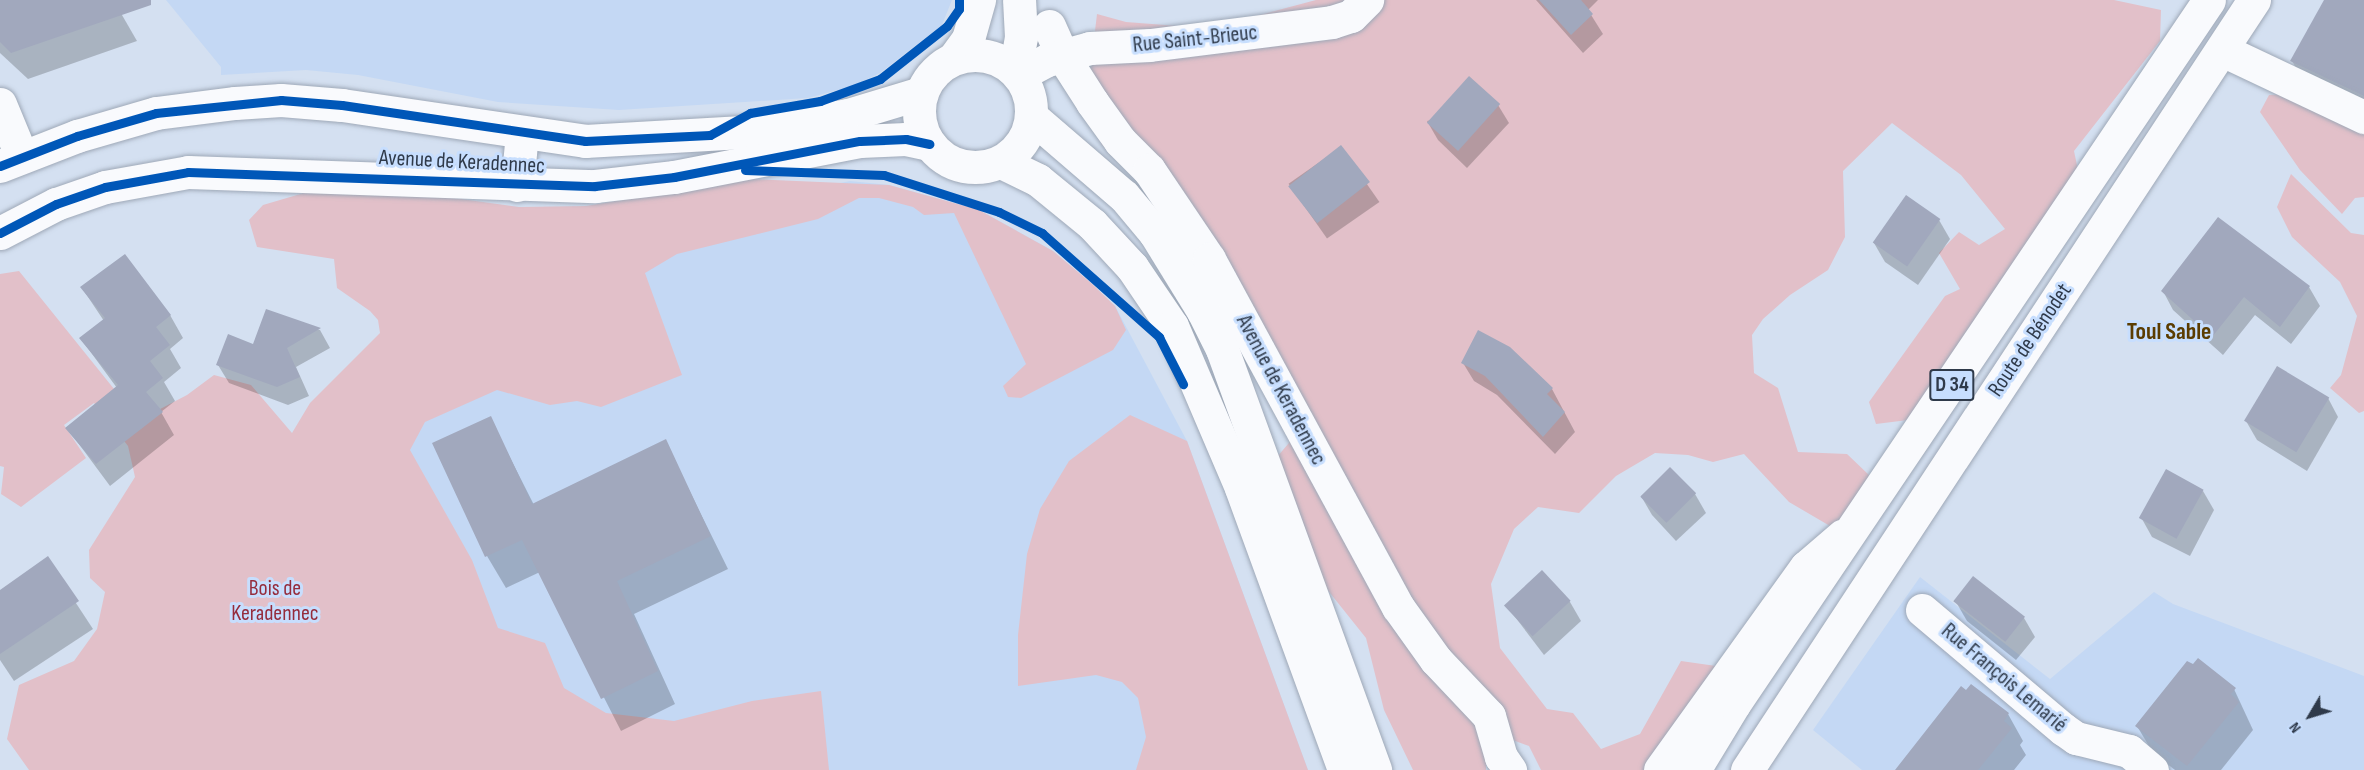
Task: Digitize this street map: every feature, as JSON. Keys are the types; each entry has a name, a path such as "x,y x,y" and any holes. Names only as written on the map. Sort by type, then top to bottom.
{"street":[{"path":"954,58 984,55 1017,73 1029,95 1032,117 1018,148 1001,162 982,168 958,165 929,144 921,128 921,93 934,72 954,58 968,39 979,0"},
{"path":"1017,73 1021,36 1019,0"},
{"name":"Rue Saint-Brieuc","path":"1017,73 1056,40 1090,48 1150,45 1332,22 1351,16 1367,0"},
{"name":"Route de Bénodet","path":"1694,770 1734,704 1858,525 2209,0"},
{"name":"Route de Bénodet","path":"1747,770 2254,0"},
{"name":"Avenue de Keradennec","path":"1056,40 1120,141 1149,170 1209,259 1398,607 1436,660 1489,716 1498,766"},
{"path":"2222,50 2364,117"},
{"name":"Avenue de Keradennec","path":"0,104 10,161 156,113 197,106 281,100 342,105 585,141 756,131 848,115 921,93"},
{"path":"1032,117 1131,203 1155,233 1203,311 1222,349 1375,770"},
{"path":"517,185 522,133"},
{"name":"Avenue de Keradennec","path":"0,233 56,204 105,187 188,172 321,174 517,185 628,183 860,141 906,139 929,144"},
{"path":"1001,162 1038,180 1092,224 1132,267 1172,326 1241,488 1344,770"},
{"name":"Route de Bénodet","path":"1660,770 1806,567 1822,549 1858,525"},
{"name":"Rue François Lemarié","path":"1922,610 2062,729 2076,738 2129,751 2152,770"}],"shaded area":[{"path":"166,0 952,0 942,25 880,73 853,86 808,98 619,110 498,102 358,75 306,70 221,75 221,67"},
{"path":"850,181 889,185 979,210 1053,251 1115,306 1187,441 1308,770 643,770 313,522 536,247"},
{"path":"1920,577 2050,679 2154,592 2173,604 2364,676 2364,770 1862,770 1813,730"}],"green space":[{"path":"1316,0 2114,0 2161,10 2160,41 2074,151 2079,175 1916,419 1876,424 1869,402 1945,296 1960,289 1939,253 1959,232 1979,245 2005,229 1961,175 1892,123 1843,171 1845,237 1828,270 1790,295 1763,319 1752,335 1754,373 1778,388 1798,452 1847,454 1869,475 1855,511 1830,526 1789,502 1744,454 1713,462 1688,455 1655,453 1616,476 1579,513 1538,507 1514,529 1491,584 1500,648 1547,709 1573,713 1601,749 1640,734 1681,661 1716,666 1652,770 1541,770 1529,746 1486,730 1486,770 1413,770 1384,710 1366,638 1326,588 1277,457 1294,437 1150,200 1131,173 1101,144 1105,111 1090,73 1097,14 1126,22 1178,26 1245,19"},
{"path":"2296,94 2364,121 2364,197 2355,198 2342,214 2300,170 2260,112 2269,95"},
{"path":"2291,174 2351,233 2364,235 2364,411 2359,413 2330,388 2341,375 2357,316 2340,282 2292,237 2277,207"},
{"name":"Bois de Keradennec","path":"748,179 889,185 979,210 1053,251 1115,306 1126,330 1113,350 1021,398 1008,397 1003,386 1026,364 954,213 924,215 913,207 879,198 859,198 818,219 677,254 645,273 682,375 601,407 577,401 550,405 497,390 425,422 410,450 472,560 498,628 545,643 564,688 606,713 674,721 752,701 821,691 829,770 29,770 7,739 19,685 74,661 97,629 105,592 90,578 89,550 135,477 128,446 94,403 64,425 86,458 21,507 1,494 4,467 0,466 0,274 19,271 139,420 187,395 214,375 251,385 292,433 310,403 380,333 378,320 370,311 337,288 334,259 257,247 249,220 263,205 314,190 363,195 418,193 519,207 586,206"},
{"path":"1130,415 1187,441 1308,770 1136,770 1146,737 1138,698 1122,682 1096,675 1018,686 1018,635 1027,554 1040,509 1069,461"}],"building":[{"path":"0,0 151,0 151,5 11,53 0,42"},
{"path":"1539,0 1581,0 1593,14 1571,35"},
{"path":"2324,0 2364,0 2364,96 2290,61"},
{"path":"1469,76 1500,104 1458,151 1427,123"},
{"path":"1341,145 1370,182 1317,223 1288,186"},
{"path":"1906,195 1940,219 1907,267 1873,243"},
{"path":"2218,217 2310,286 2280,327 2244,297 2212,337 2161,291"},
{"path":"125,254 171,315 156,327 170,345 150,361 163,378 146,392 163,412 96,464 65,428 118,385 79,338 105,318 80,287"},
{"path":"266,309 321,328 287,348 300,377 277,387 216,365 228,334 253,344"},
{"path":"1478,330 1510,347 1553,388 1547,394 1565,412 1543,437 1485,376 1461,363"},
{"path":"2277,366 2329,397 2296,452 2244,421"},
{"path":"491,416 532,504 666,439 711,536 617,581 658,671 601,699 522,540 485,557 432,443"},
{"path":"1670,467 1696,493 1666,523 1640,497"},
{"path":"2166,469 2204,490 2176,539 2139,518"},
{"path":"48,556 79,601 0,654 0,590"},
{"path":"1542,570 1571,601 1533,636 1504,605"},
{"path":"1973,576 2025,617 2005,642 1953,601"},
{"path":"2198,658 2236,688 2231,694 2239,702 2187,766 2135,726 2187,661 2193,664"},
{"path":"1971,684 2009,713 2004,721 2012,728 1978,770 1895,770 1961,686 1966,690"}],"cycle path":[{"path":"0,166 77,136 156,113 281,100 342,105 585,141 710,135 750,113 820,101 880,79 947,26 959,9 959,0"},
{"path":"0,233 56,204 105,187 188,172 595,186 674,177 860,141 906,139 929,144"},
{"path":"745,170 884,175 999,212 1042,233 1159,337 1183,384"}],"district":[{"name":"Toul Sable","path":"2169,332"}]}
